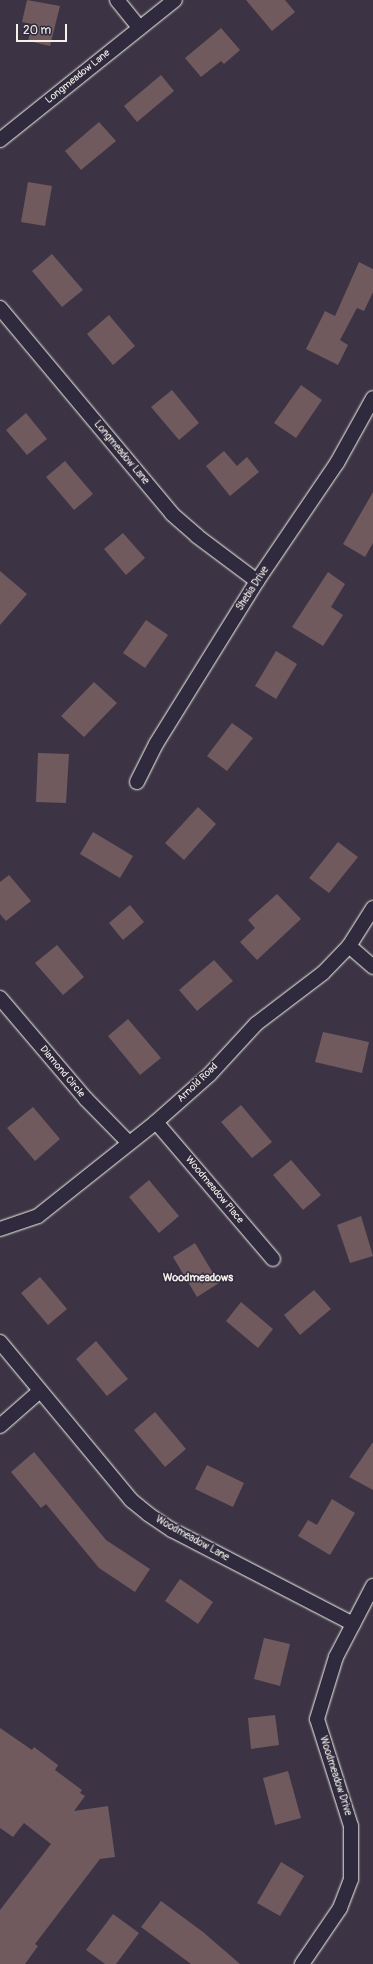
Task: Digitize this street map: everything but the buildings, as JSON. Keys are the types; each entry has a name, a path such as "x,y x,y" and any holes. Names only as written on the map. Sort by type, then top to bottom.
{"street":[{"path":"117,0 140,28"},
{"name":"Longmeadow Lane","path":"0,140 175,0"},
{"name":"Longmeadow Lane","path":"0,308 172,514 197,536 257,581"},
{"name":"Shebia Drive","path":"137,782 156,744 257,581 337,463 373,398"},
{"name":"Arnold Road","path":"0,1229 38,1216 128,1142 156,1122 210,1074 256,1024 323,973 349,946 373,908"},
{"path":"349,946 373,967"},
{"name":"Diamond Circle","path":"0,998 86,1099 128,1142"},
{"name":"Woodmeadow Place","path":"156,1122 273,1259"},
{"name":"Woodmeadow Lane","path":"0,1342 131,1500 148,1514 172,1530 353,1624"},
{"path":"0,1426 40,1391"},
{"name":"Woodmeadow Drive","path":"302,1964 340,1908 350,1879 351,1826 317,1719 336,1657 373,1586"}],"district":[{"name":"Woodmeadows","path":"198,1278"}]}
